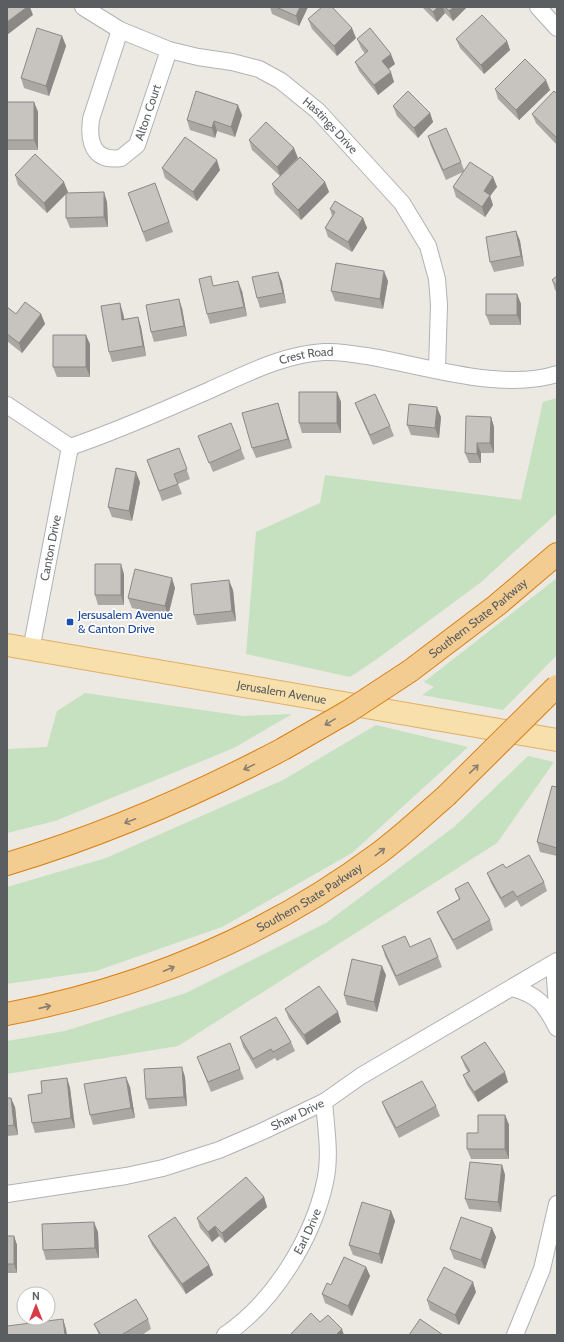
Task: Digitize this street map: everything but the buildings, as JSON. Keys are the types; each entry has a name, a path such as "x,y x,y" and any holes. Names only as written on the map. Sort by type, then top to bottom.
{"highway":[{"name":"Southern State Parkway","path":"7,864 79,841 186,798 283,749 349,711 410,671 497,605 557,554"},
{"name":"Southern State Parkway","path":"7,1014 79,998 161,972 202,955 275,920 316,896 380,852 446,796 557,686"}],"main road":[{"name":"Jerusalem Avenue","path":"7,645 557,740"}],"street":[{"name":"Hastings Drive","path":"83,7 120,30 169,50 232,62 259,69 282,80 318,111 402,203 428,246 437,279 440,305 437,370"},
{"path":"538,7 557,28"},
{"name":"Alton Court","path":"120,30 91,119 90,130 93,147 98,154 106,158 121,158 137,145 169,50"},
{"name":"Crest Road","path":"70,447 113,433 265,366 298,356 324,352 350,353 491,380 533,380 557,374"},
{"path":"7,405 70,447"},
{"name":"Canton Drive","path":"32,650 70,447"},
{"path":"556,962 557,1007"},
{"name":"Shaw Drive","path":"7,1194 126,1176 163,1168 240,1141 324,1102 361,1076 556,962"},
{"path":"512,988 524,991 542,1002 557,1028"},
{"name":"Earl Drive","path":"225,1335 261,1304 282,1278 310,1231 325,1181 328,1152 324,1102"},
{"path":"515,1335 542,1269 557,1204"}],"green space":[{"path":"557,398 557,513 480,583 377,659 350,677 246,654 256,532 320,503 325,475 521,500 543,402"},
{"path":"557,578 557,655 503,710 422,695 434,687 424,682"},
{"path":"85,693 243,716 292,714 234,748 55,821 7,833 7,749 47,747 57,711"},
{"path":"376,725 468,747 352,853 222,927 96,971 7,984 7,887 106,858 283,780"},
{"path":"528,756 554,762 497,843 178,1046 7,1074 7,1041 65,1031 186,993 326,923 454,827"}],"place":[{"name":"Jersusalem Avenue & Canton Drive","path":"70,622"}]}
